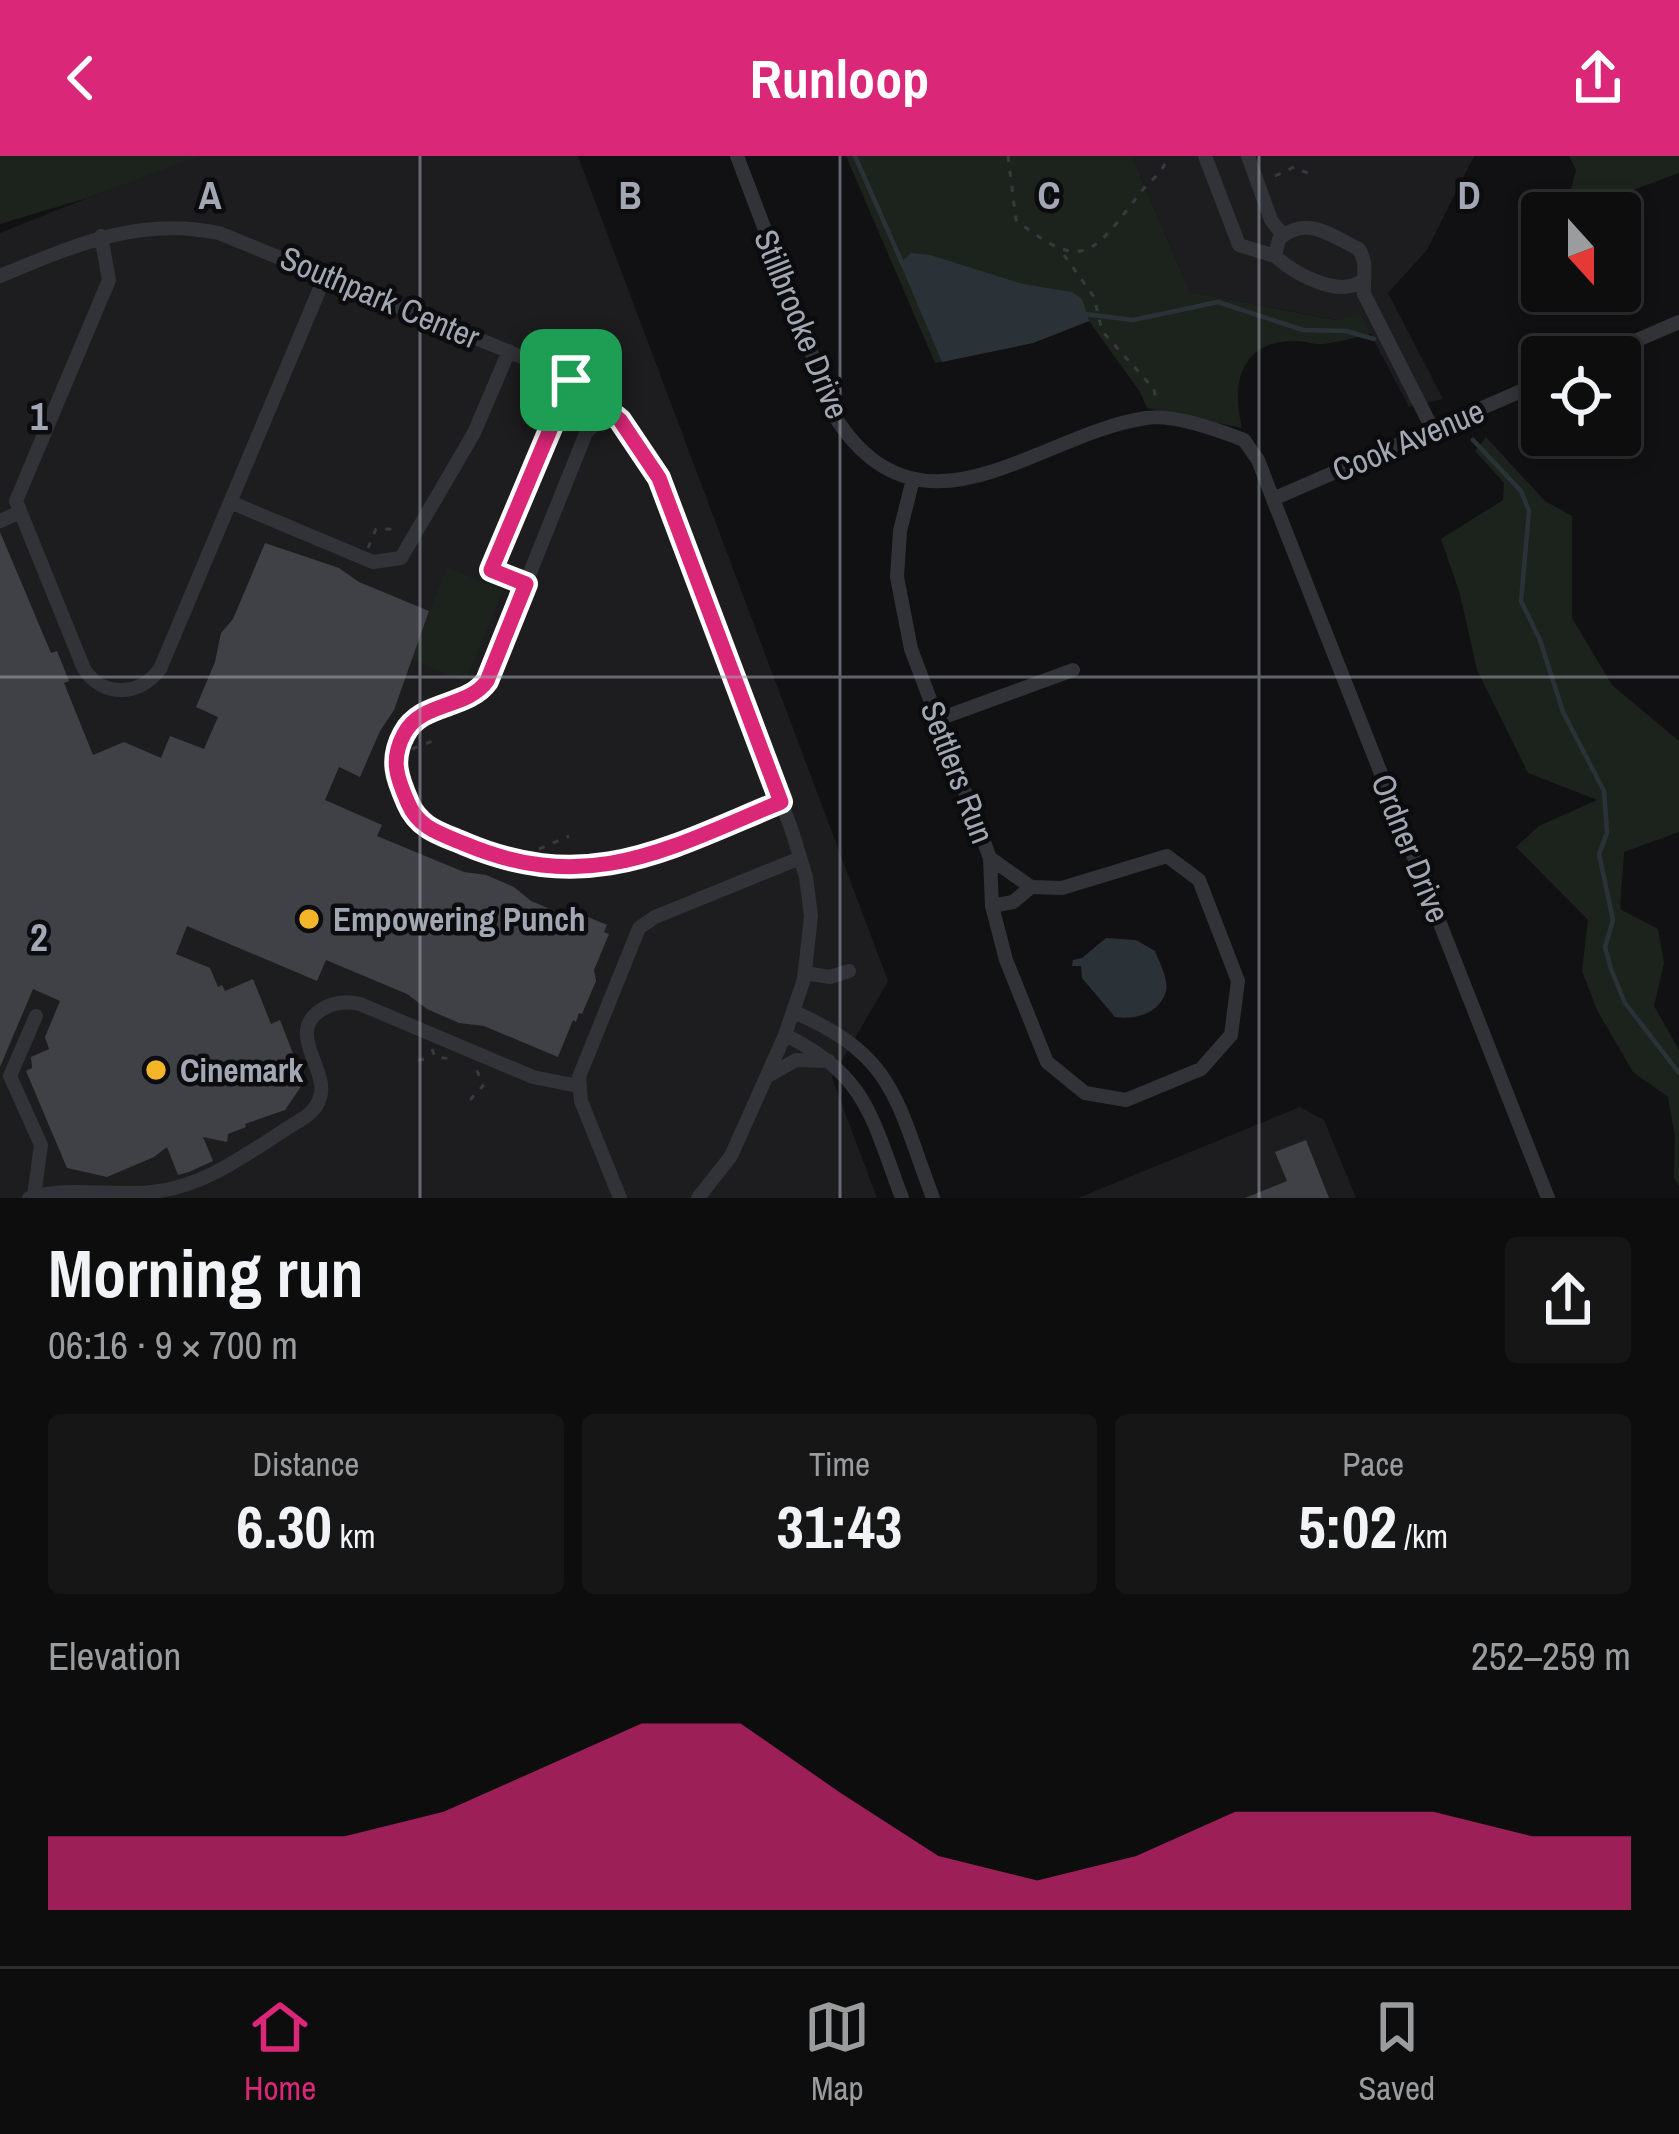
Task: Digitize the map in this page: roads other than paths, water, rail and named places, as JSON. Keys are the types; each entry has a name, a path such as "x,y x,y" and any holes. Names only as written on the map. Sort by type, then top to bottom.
{"street":[{"name":"Stillbrooke Drive","path":"737,156 837,420 865,453 914,479"},
{"path":"1204,156 1239,245 1275,256 1298,272 1340,288 1352,288 1362,281"},
{"path":"1248,156 1269,214 1283,235"},
{"name":"Southpark Center","path":"0,276 101,236 159,226 201,229 250,242 571,380 632,435 659,478 781,802 800,858 811,916 806,973 794,1012 737,1145 698,1198"},
{"path":"1275,256 1283,235 1293,228 1312,226 1359,249 1366,270 1364,294 1432,430"},
{"path":"101,236 109,280 16,501 86,674 100,686 119,691 150,680 160,669 326,274"},
{"path":"1641,338 1679,322"},
{"path":"230,502 374,562 401,558 474,433 509,351"},
{"path":"526,584 491,570 571,380"},
{"name":"Cook Avenue","path":"1274,499 1521,391"},
{"path":"608,409 586,433 485,685 417,718 404,734 394,767 418,821 507,860 544,866 582,867 641,859 781,802"},
{"path":"914,479 936,483 983,476 1152,417 1244,440 1274,499"},
{"name":"Settlers Run","path":"914,479 900,530 897,577 911,649 990,858 992,906 1006,960 1047,1062 1085,1093 1126,1100 1201,1069 1231,1035 1238,981 1199,880 1167,856 1062,888 1030,887"},
{"name":"Ordner Drive","path":"1274,499 1548,1198"},
{"path":"0,520 20,512"},
{"path":"938,719 1073,670"},
{"path":"620,1198 578,1086 581,1064 639,928 655,917 800,858"},
{"path":"990,858 1030,887 1013,902 992,906"},
{"path":"806,973 830,977 849,971"},
{"path":"35,1016 10,1076 40,1145 31,1197 63,1191 133,1194 180,1187 219,1172 304,1118 317,1104 321,1087 308,1048 308,1030 318,1011 338,1003 358,1003 533,1077 578,1086"},
{"path":"794,1012 842,1034 880,1071 933,1198"},
{"path":"784,1035 844,1072 863,1098 902,1198"},
{"path":"767,1076 796,1060 829,1061"},
{"path":"710,1185 723,1197"}],"waterway":[{"path":"855,156 903,265"},
{"path":"1085,314 1133,320 1218,302 1303,330 1346,331 1374,339"},
{"path":"1473,440 1521,491 1529,511 1521,601 1540,640 1563,712 1604,791 1607,833 1599,854 1613,920 1605,947 1611,969 1625,1003 1679,1073"}],"place":[{"name":"Empowering Punch","path":"309,919"},
{"name":"Cinemark","path":"156,1070"}]}
